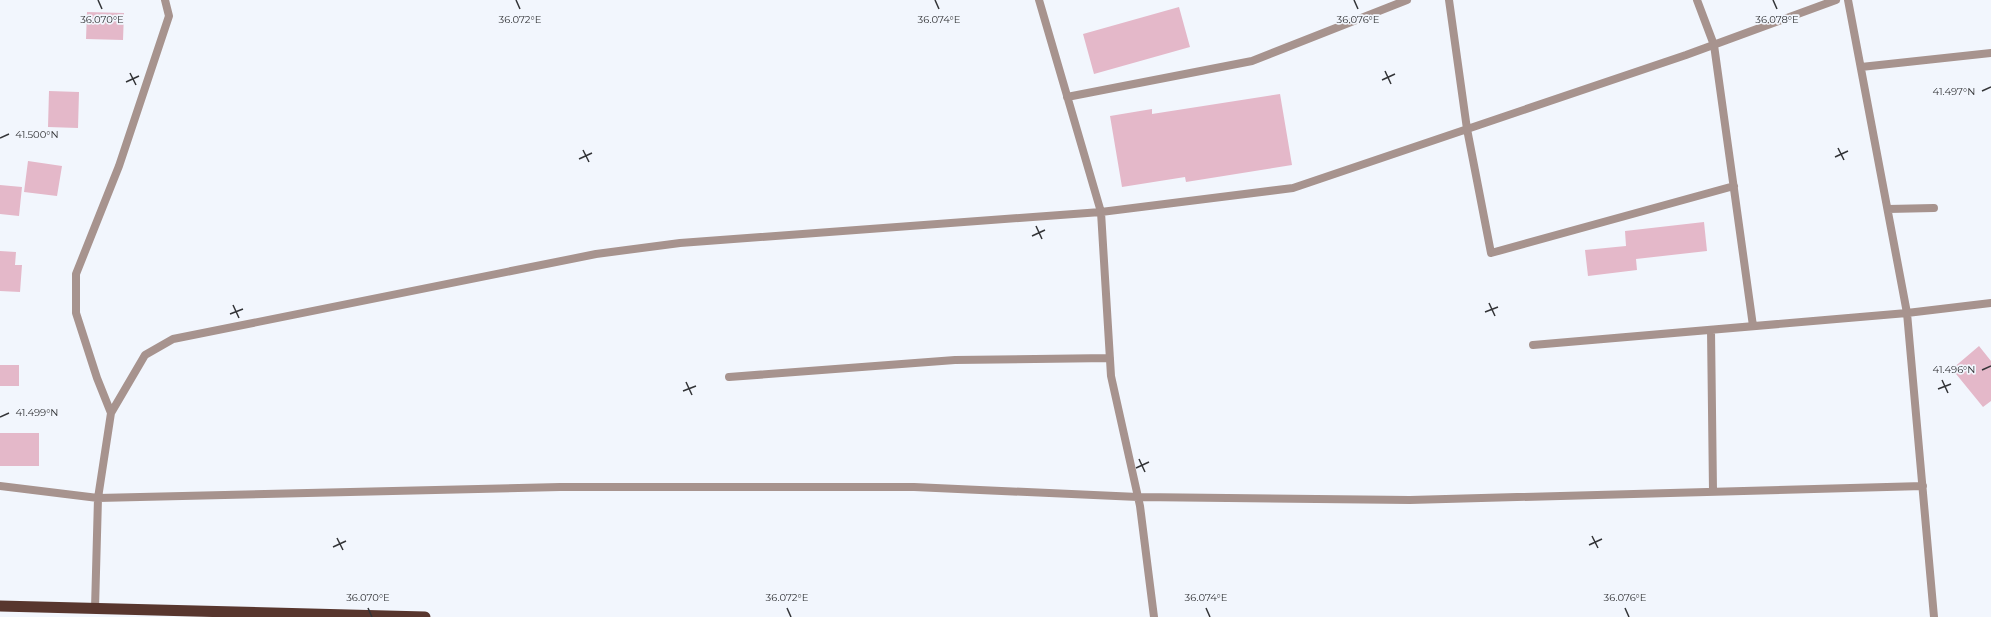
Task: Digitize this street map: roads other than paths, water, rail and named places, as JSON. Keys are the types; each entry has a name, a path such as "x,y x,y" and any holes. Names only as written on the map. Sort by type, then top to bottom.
{"highway":[{"path":"0,606 425,617"}],"street":[{"path":"111,413 97,378 76,314 76,274 119,166 166,24 168,16 165,0"},
{"path":"1039,0 1101,212 1111,376 1138,497 1154,617"},
{"path":"1067,97 1252,61 1407,0"},
{"path":"1449,0 1467,129 1491,253 1734,186"},
{"path":"1697,0 1714,44 1754,326"},
{"path":"95,609 98,498 111,413 145,355 173,339 596,254 680,243 1101,212 1293,188 1714,44 1836,0"},
{"path":"1848,0 1907,313 1934,617"},
{"path":"1861,67 1991,53"},
{"path":"1888,209 1934,208"},
{"path":"1533,345 1907,313 1991,303"},
{"path":"1711,330 1713,491"},
{"path":"729,377 955,360 1110,358"},
{"path":"0,486 98,498 607,487 914,487 1138,497 1410,500 1923,486"}]}
